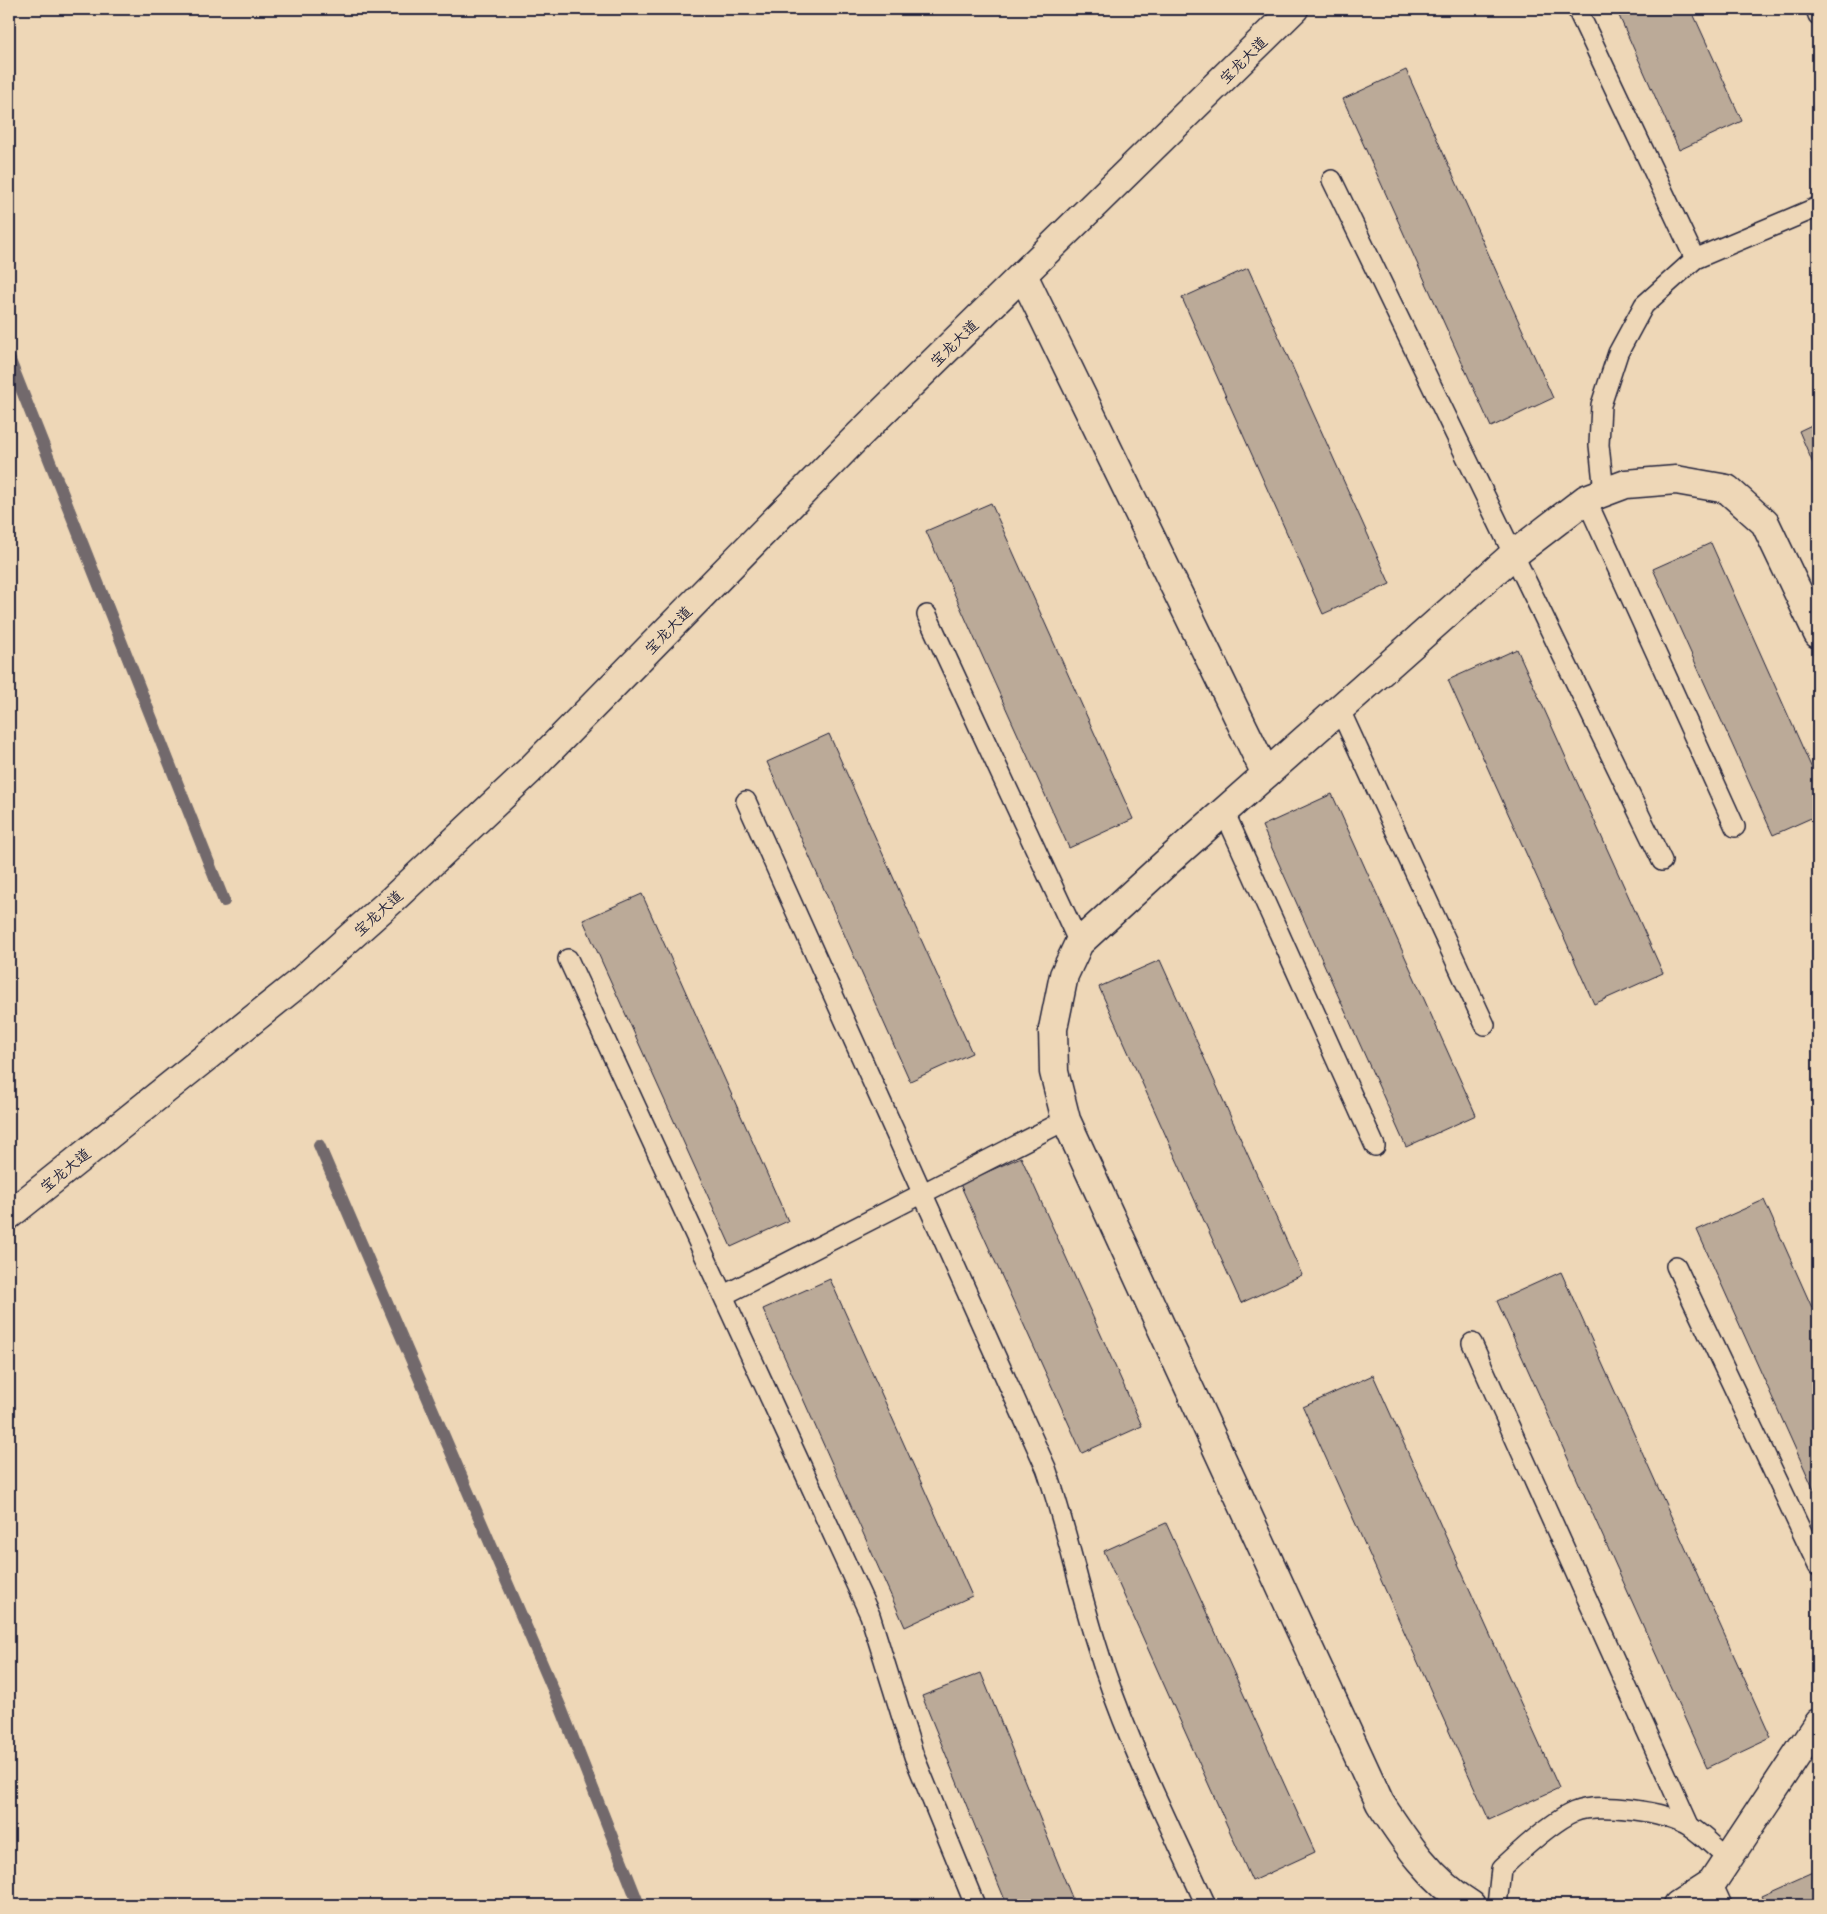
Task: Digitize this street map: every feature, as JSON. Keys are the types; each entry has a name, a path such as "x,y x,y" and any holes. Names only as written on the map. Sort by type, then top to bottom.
{"street":[{"name":"宝龙大道","path":"9,1215 301,981 400,892 529,771 855,439 1024,276 1294,9"},
{"path":"1024,276 1266,774"},
{"path":"1471,1905 1460,1899 1412,1852 1380,1803 1066,1120 1054,1072 1053,1029 1064,975 1080,943 1224,811 1513,555 1595,496 1626,484 1676,480 1727,489 1765,523 1818,634"},
{"path":"1678,1905 1717,1894 1727,1858 1818,1724"}],"lane":[{"path":"1576,9 1695,259"},
{"path":"1816,9 1818,15"},
{"path":"1332,180 1662,861"},
{"path":"1735,827 1595,496 1601,405 1618,353 1644,306 1695,259 1818,207"},
{"path":"927,616 1080,943"},
{"path":"1339,708 1484,1025"},
{"path":"746,801 1046,1468 1060,1507 1096,1644 1125,1726 1206,1905"},
{"path":"1224,811 1375,1146"},
{"path":"568,960 870,1615 914,1756 975,1905"},
{"path":"724,1295 1066,1120"},
{"path":"1676,1266 1818,1566"},
{"path":"1472,1343 1689,1825"},
{"path":"1497,1905 1501,1869 1532,1840 1574,1812 1611,1808 1662,1814 1689,1825 1727,1858"}],"building":[{"path":"1616,9 1691,9 1742,121 1679,150"},
{"path":"1406,70 1553,398 1491,427 1343,99"},
{"path":"1248,268 1390,584 1323,614 1182,298"},
{"path":"1818,422 1818,475 1799,431"},
{"path":"991,503 1133,819 1069,848 926,531"},
{"path":"1711,543 1818,782 1818,815 1773,835 1653,569"},
{"path":"1517,649 1663,973 1594,1004 1448,680"},
{"path":"829,734 972,1053 910,1081 767,762"},
{"path":"1332,794 1476,1115 1406,1147 1262,826"},
{"path":"642,894 788,1221 731,1247 583,920"},
{"path":"1160,960 1302,1275 1241,1303 1099,987"},
{"path":"1021,1157 1142,1426 1082,1453 960,1184"},
{"path":"1764,1200 1818,1321 1818,1499 1697,1230"},
{"path":"1561,1272 1771,1738 1707,1768 1497,1301"},
{"path":"830,1279 972,1596 905,1627 763,1309"},
{"path":"1373,1375 1559,1788 1489,1820 1303,1407"},
{"path":"1166,1523 1315,1852 1252,1881 1104,1551"},
{"path":"981,1673 1075,1905 1007,1905 922,1696"},
{"path":"1818,1870 1818,1905 1767,1905 1762,1895"}],"waterway":[{"path":"9,358 224,901"},
{"path":"319,1145 561,1708 639,1905"}]}
